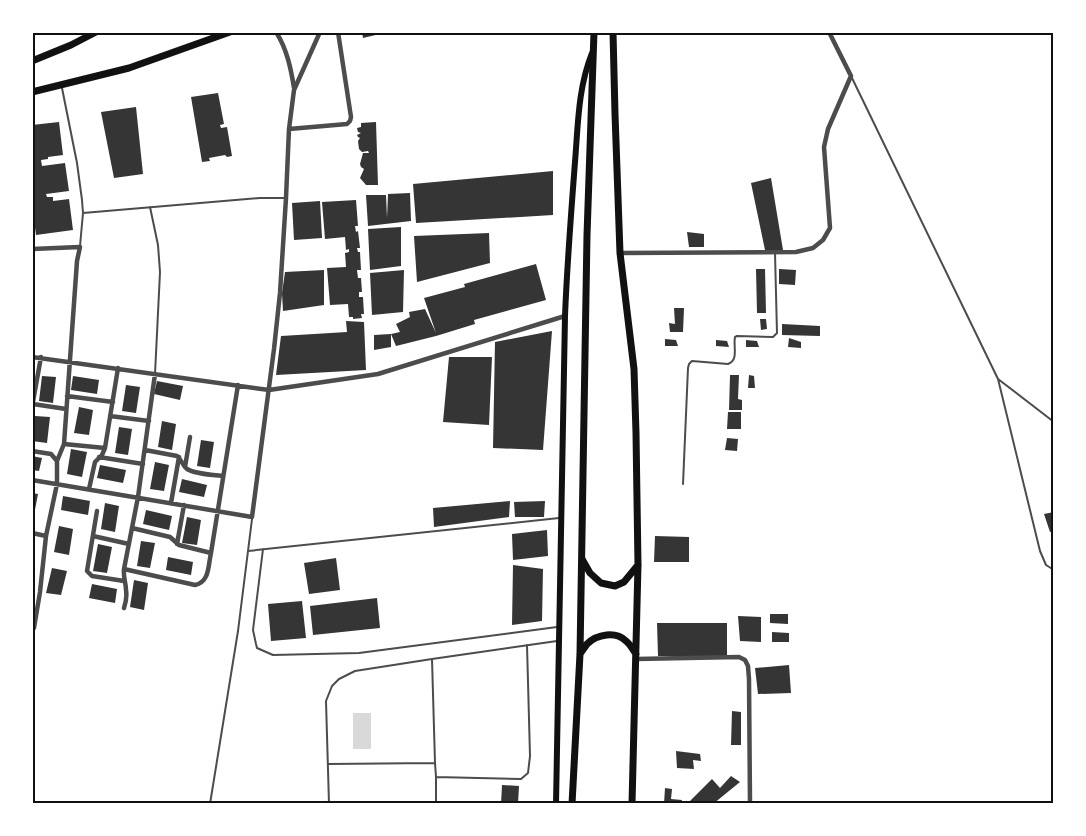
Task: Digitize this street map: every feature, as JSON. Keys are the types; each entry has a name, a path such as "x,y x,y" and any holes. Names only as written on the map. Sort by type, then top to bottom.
{"main road":[{"path":"32,61 72,45 96,32"},
{"path":"32,92 129,68 230,32"},
{"path":"572,804 580,654 587,235 594,32"},
{"path":"613,32 620,253 634,369 636,442 638,565 632,804"},
{"path":"556,804 565,316 580,96 586,69 594,50"},
{"path":"582,559 590,573 601,583 615,586 624,582 638,565"},
{"path":"580,654 588,643 597,637 614,635 626,640 636,657"}],"street":[{"path":"32,480 252,517 280,293 289,128 294,90 292,71 282,41 276,32"},
{"path":"294,90 320,32"},
{"path":"289,128 348,124 350,121 351,117 338,32"},
{"path":"620,253 796,252 814,248 823,240 830,228 824,147 828,130 851,76 829,32"},
{"path":"32,249 80,246 77,262 64,444 57,462 57,484 46,536 34,628"},
{"path":"32,357 269,390 378,374 565,316"},
{"path":"41,357 34,388 33,405 66,409"},
{"path":"89,489 95,462 102,455 105,448 118,368"},
{"path":"124,608 126,590 123,575 138,497 155,374"},
{"path":"124,569 195,585 205,579 238,385"},
{"path":"67,396 113,402"},
{"path":"110,416 149,422"},
{"path":"185,467 190,437"},
{"path":"64,444 105,448"},
{"path":"145,450 175,456 179,458 185,467 193,472 223,476"},
{"path":"32,451 51,454 57,462"},
{"path":"99,457 143,464"},
{"path":"171,503 179,458"},
{"path":"177,544 184,505"},
{"path":"97,511 87,569 88,573 92,576 124,581"},
{"path":"132,528 170,537 177,544 210,553"},
{"path":"32,534 46,536"},
{"path":"93,536 129,544"},
{"path":"636,657 739,657 745,660 748,666 749,679 750,804"}],"lane":[{"path":"851,76 998,379 1040,551 1046,565 1054,570"},
{"path":"62,86 77,163 83,213 80,246"},
{"path":"83,213 260,198 286,198"},
{"path":"150,207 158,244 160,272 155,374"},
{"path":"683,484 689,364 692,362 732,363 735,359 735,336 775,336 775,253"},
{"path":"998,379 1054,422"},
{"path":"210,804 238,631 252,517"},
{"path":"248,551 561,518"},
{"path":"263,549 253,630 258,648 274,654 359,653 559,626"},
{"path":"329,804 326,701 332,686 339,679 355,671 559,641"},
{"path":"436,778 521,779 528,773 530,756 528,645"},
{"path":"432,659 436,804"},
{"path":"328,764 434,762"}],"shaded area":[{"path":"353,713 371,713 371,749 353,749"}],"building":[{"path":"362,32 383,32 384,33 363,38"},
{"path":"218,93 224,124 220,125 221,128 227,127 232,156 227,157 225,155 209,158 210,161 202,162 191,97"},
{"path":"136,107 143,174 114,178 101,112"},
{"path":"59,122 63,155 41,160 42,166 65,163 69,191 46,194 47,197 53,197 53,201 69,199 73,230 36,235 32,206 32,125"},
{"path":"376,122 378,185 366,185 360,178 364,169 360,164 363,153 369,153 368,151 362,152 359,149 358,141 360,138 357,135 361,133 358,132 357,128 361,127 361,123"},
{"path":"553,171 553,215 416,223 413,184"},
{"path":"771,178 783,250 765,250 751,183"},
{"path":"410,193 411,221 368,226 366,195 386,195 387,218 388,194"},
{"path":"356,200 358,226 355,226 356,232 358,231 360,248 357,248 358,252 360,252 361,270 357,270 358,278 361,278 362,292 359,292 359,297 363,297 364,314 361,314 362,318 353,319 353,317 349,317 348,304 330,305 327,268 346,267 345,253 349,252 349,249 346,250 345,237 325,239 322,202"},
{"path":"320,201 322,238 294,240 292,203"},
{"path":"401,227 401,266 370,270 368,229"},
{"path":"687,232 704,234 704,247 689,247"},
{"path":"489,233 490,263 417,282 414,236"},
{"path":"536,264 546,300 474,320 475,324 436,336 396,346 391,334 400,332 396,324 410,317 409,312 425,309 436,333 424,298 465,287 464,284"},
{"path":"756,269 765,269 766,313 757,313"},
{"path":"779,269 796,270 795,285 779,284"},
{"path":"324,270 324,305 283,311 282,293 285,272"},
{"path":"404,270 403,312 372,315 370,273"},
{"path":"674,308 684,308 683,332 670,332 669,323 675,324"},
{"path":"760,319 766,319 767,329 761,330"},
{"path":"346,321 364,322 366,370 276,375 281,336 347,332"},
{"path":"782,324 820,326 820,336 782,335"},
{"path":"552,331 543,450 493,448 495,342"},
{"path":"391,334 391,347 374,350 374,335"},
{"path":"789,338 801,342 801,348 788,347"},
{"path":"665,339 676,340 678,346 665,346"},
{"path":"716,340 727,341 729,347 716,346"},
{"path":"746,340 757,341 759,347 746,347"},
{"path":"449,357 492,357 489,425 443,422"},
{"path":"730,375 739,375 738,399 742,400 742,410 729,410"},
{"path":"749,375 754,376 755,388 748,388"},
{"path":"42,376 56,377 53,403 39,401"},
{"path":"73,376 99,380 97,394 71,390"},
{"path":"157,381 183,386 180,400 154,394"},
{"path":"126,385 140,387 136,413 122,411"},
{"path":"79,407 93,410 89,435 74,433"},
{"path":"728,412 741,412 741,429 727,429"},
{"path":"35,416 50,417 47,443 32,441"},
{"path":"162,421 176,424 172,450 158,447"},
{"path":"119,427 132,429 128,455 115,453"},
{"path":"727,438 738,439 737,451 725,450"},
{"path":"201,440 214,442 210,468 197,466"},
{"path":"71,449 87,452 82,477 67,474"},
{"path":"32,456 42,458 39,471 32,470"},
{"path":"155,462 169,465 164,491 150,489"},
{"path":"100,465 126,470 123,483 97,478"},
{"path":"182,479 207,485 204,497 179,492"},
{"path":"32,493 38,494 33,520 32,520"},
{"path":"63,496 90,501 88,515 61,510"},
{"path":"510,501 509,517 434,527 433,508"},
{"path":"545,501 544,517 515,517 514,502"},
{"path":"105,503 119,506 115,532 101,529"},
{"path":"146,510 172,516 169,530 143,524"},
{"path":"1054,512 1054,531 1050,532 1044,514"},
{"path":"187,517 201,520 197,545 182,543"},
{"path":"59,526 73,529 69,555 54,552"},
{"path":"547,530 548,556 513,560 512,534"},
{"path":"655,536 689,537 689,562 654,562"},
{"path":"141,541 155,543 150,568 137,566"},
{"path":"98,544 112,547 107,573 93,571"},
{"path":"168,557 193,562 191,575 166,570"},
{"path":"336,558 340,590 309,594 304,563"},
{"path":"513,565 543,569 542,621 512,625"},
{"path":"52,568 67,571 61,595 46,593"},
{"path":"134,580 148,583 144,610 130,607"},
{"path":"92,584 117,589 115,603 89,598"},
{"path":"377,598 380,628 313,635 310,606"},
{"path":"302,601 306,638 271,641 268,604"},
{"path":"770,614 788,614 788,624 770,623"},
{"path":"738,616 761,617 761,642 740,641"},
{"path":"657,623 727,623 727,656 658,656"},
{"path":"772,632 789,633 789,642 772,642"},
{"path":"789,665 791,693 758,694 755,668"},
{"path":"732,711 741,712 741,745 731,745"},
{"path":"676,751 700,754 701,761 693,760 694,769 677,768"},
{"path":"731,776 740,782 713,804 687,804 712,779 720,788"},
{"path":"502,785 519,786 518,804 501,804"},
{"path":"665,788 672,789 671,799 682,800 681,804 664,804"}]}
